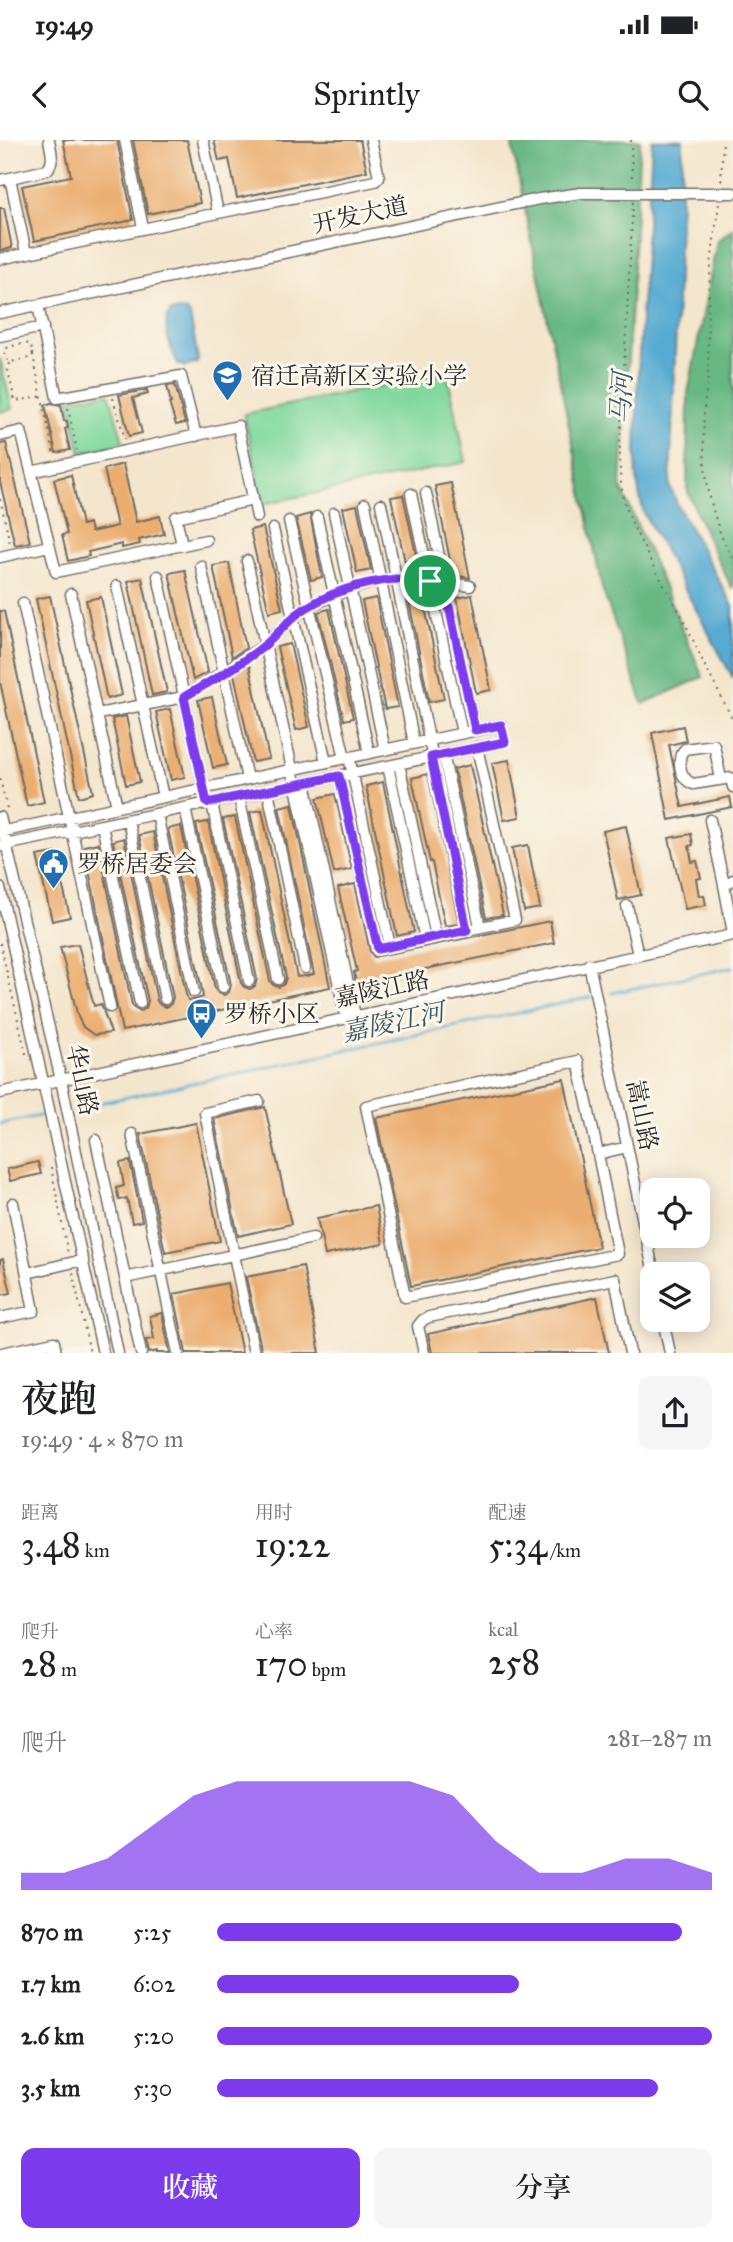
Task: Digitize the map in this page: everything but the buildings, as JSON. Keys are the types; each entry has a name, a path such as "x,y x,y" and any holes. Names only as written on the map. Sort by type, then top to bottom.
{"street":[{"path":"26,253 5,179 47,170 52,159 49,140"},
{"path":"125,140 143,229"},
{"path":"203,140 218,213"},
{"path":"0,259 376,181 379,177 371,140"},
{"name":"开发大道","path":"0,313 539,199 581,193 733,193"},
{"path":"38,305 57,398 181,376 196,436"},
{"path":"0,336 43,327"},
{"path":"32,472 238,426 257,517"},
{"path":"0,436 22,431 56,572 206,540"},
{"path":"426,493 475,730"},
{"path":"411,494 462,733"},
{"path":"182,545 176,517 253,500"},
{"path":"365,504 414,743"},
{"path":"381,504 467,930"},
{"path":"334,513 385,750"},
{"path":"317,517 369,753"},
{"path":"289,521 353,773 390,946"},
{"path":"273,529 326,762"},
{"path":"0,558 49,546"},
{"path":"247,561 292,769 300,784 351,1017"},
{"path":"201,566 247,779"},
{"path":"158,576 249,981"},
{"path":"97,715 184,697 265,645 309,606 350,589 381,580 396,579 470,586"},
{"path":"117,586 163,797"},
{"path":"72,594 117,807"},
{"path":"23,603 110,1007"},
{"path":"2,832 501,725 505,742 3,846"},
{"path":"720,779 714,745 685,749 681,754 681,771 690,783 731,778 733,787"},
{"path":"339,776 378,949 431,938 515,920 477,747"},
{"path":"443,754 481,927"},
{"path":"393,765 431,938"},
{"path":"268,791 305,968"},
{"path":"239,797 278,979"},
{"path":"185,808 223,987"},
{"path":"157,814 194,992"},
{"name":"华山路","path":"0,817 3,846 61,1080 118,1353"},
{"path":"128,820 165,999"},
{"path":"710,820 728,882 733,934"},
{"path":"102,825 140,1003"},
{"name":"华山路","path":"0,888 103,1353"},
{"path":"627,906 638,955"},
{"name":"嘉陵江路","path":"0,1093 733,934"},
{"name":"嵩山路","path":"589,964 651,1262"},
{"path":"578,1061 598,1154 618,1254 405,1297 366,1107 578,1061"},
{"path":"254,1353 205,1112 259,1101"},
{"path":"132,1134 178,1353"},
{"path":"96,1140 141,1353"},
{"path":"598,1154 627,1147"},
{"path":"0,1318 34,1311 13,1203"},
{"path":"86,1275 101,1272 160,1271 313,1238"},
{"path":"27,1273 83,1260"},
{"path":"424,1353 418,1326 429,1317 615,1279 630,1353"},
{"path":"92,1301 129,1294"},
{"path":"666,1332 670,1353"},
{"path":"2,1353 54,1342 56,1353"}],"path":[{"path":"631,140 637,194 620,445 623,499 635,530 683,618 733,720"},
{"path":"723,140 721,194 713,240 708,312 709,374 704,413 705,456 710,503 719,534 733,560"},
{"path":"33,353 29,358 11,362 5,358 5,350 8,347 29,344 33,353 57,466"},
{"path":"29,358 35,363"},
{"path":"11,362 8,370 14,400 18,402 39,397 41,393"},
{"path":"110,388 128,450"},
{"path":"65,397 80,461"},
{"path":"0,499 12,555"},
{"path":"58,1147 50,1169 90,1353"}],"green space":[{"path":"511,140 640,140 621,487 703,677 643,704 602,588"},
{"path":"733,228 733,590 687,489 688,393 717,241"},
{"path":"0,358 12,409 0,412"},
{"path":"447,372 466,462 263,504 244,414"},
{"path":"109,393 123,441 121,444 81,453 69,399"}],"water":[{"path":"652,140 683,140 670,486 678,506 733,606 733,678 645,515 638,489 638,375"},
{"path":"181,310 190,315 198,359 197,363 185,367 178,364 170,346 166,324 170,312"}],"waterway":[{"name":"嘉陵江河","path":"612,993 733,967"},
{"name":"嘉陵江河","path":"76,1108 592,997"},
{"name":"嘉陵江河","path":"0,1124 44,1115"}],"place":[{"name":"宿迁高新区实验小学","path":"228,403"},
{"name":"罗桥居委会","path":"54,891"},
{"name":"罗桥小区","path":"201,1041"}],"route":[{"path":"381,580 430,581 444,582 475,730 501,725 505,742 431,757 467,930 378,949 339,776 207,803 184,697 265,645 309,606 381,580"}],"water label":[{"name":"马河","path":"621,398"}]}
